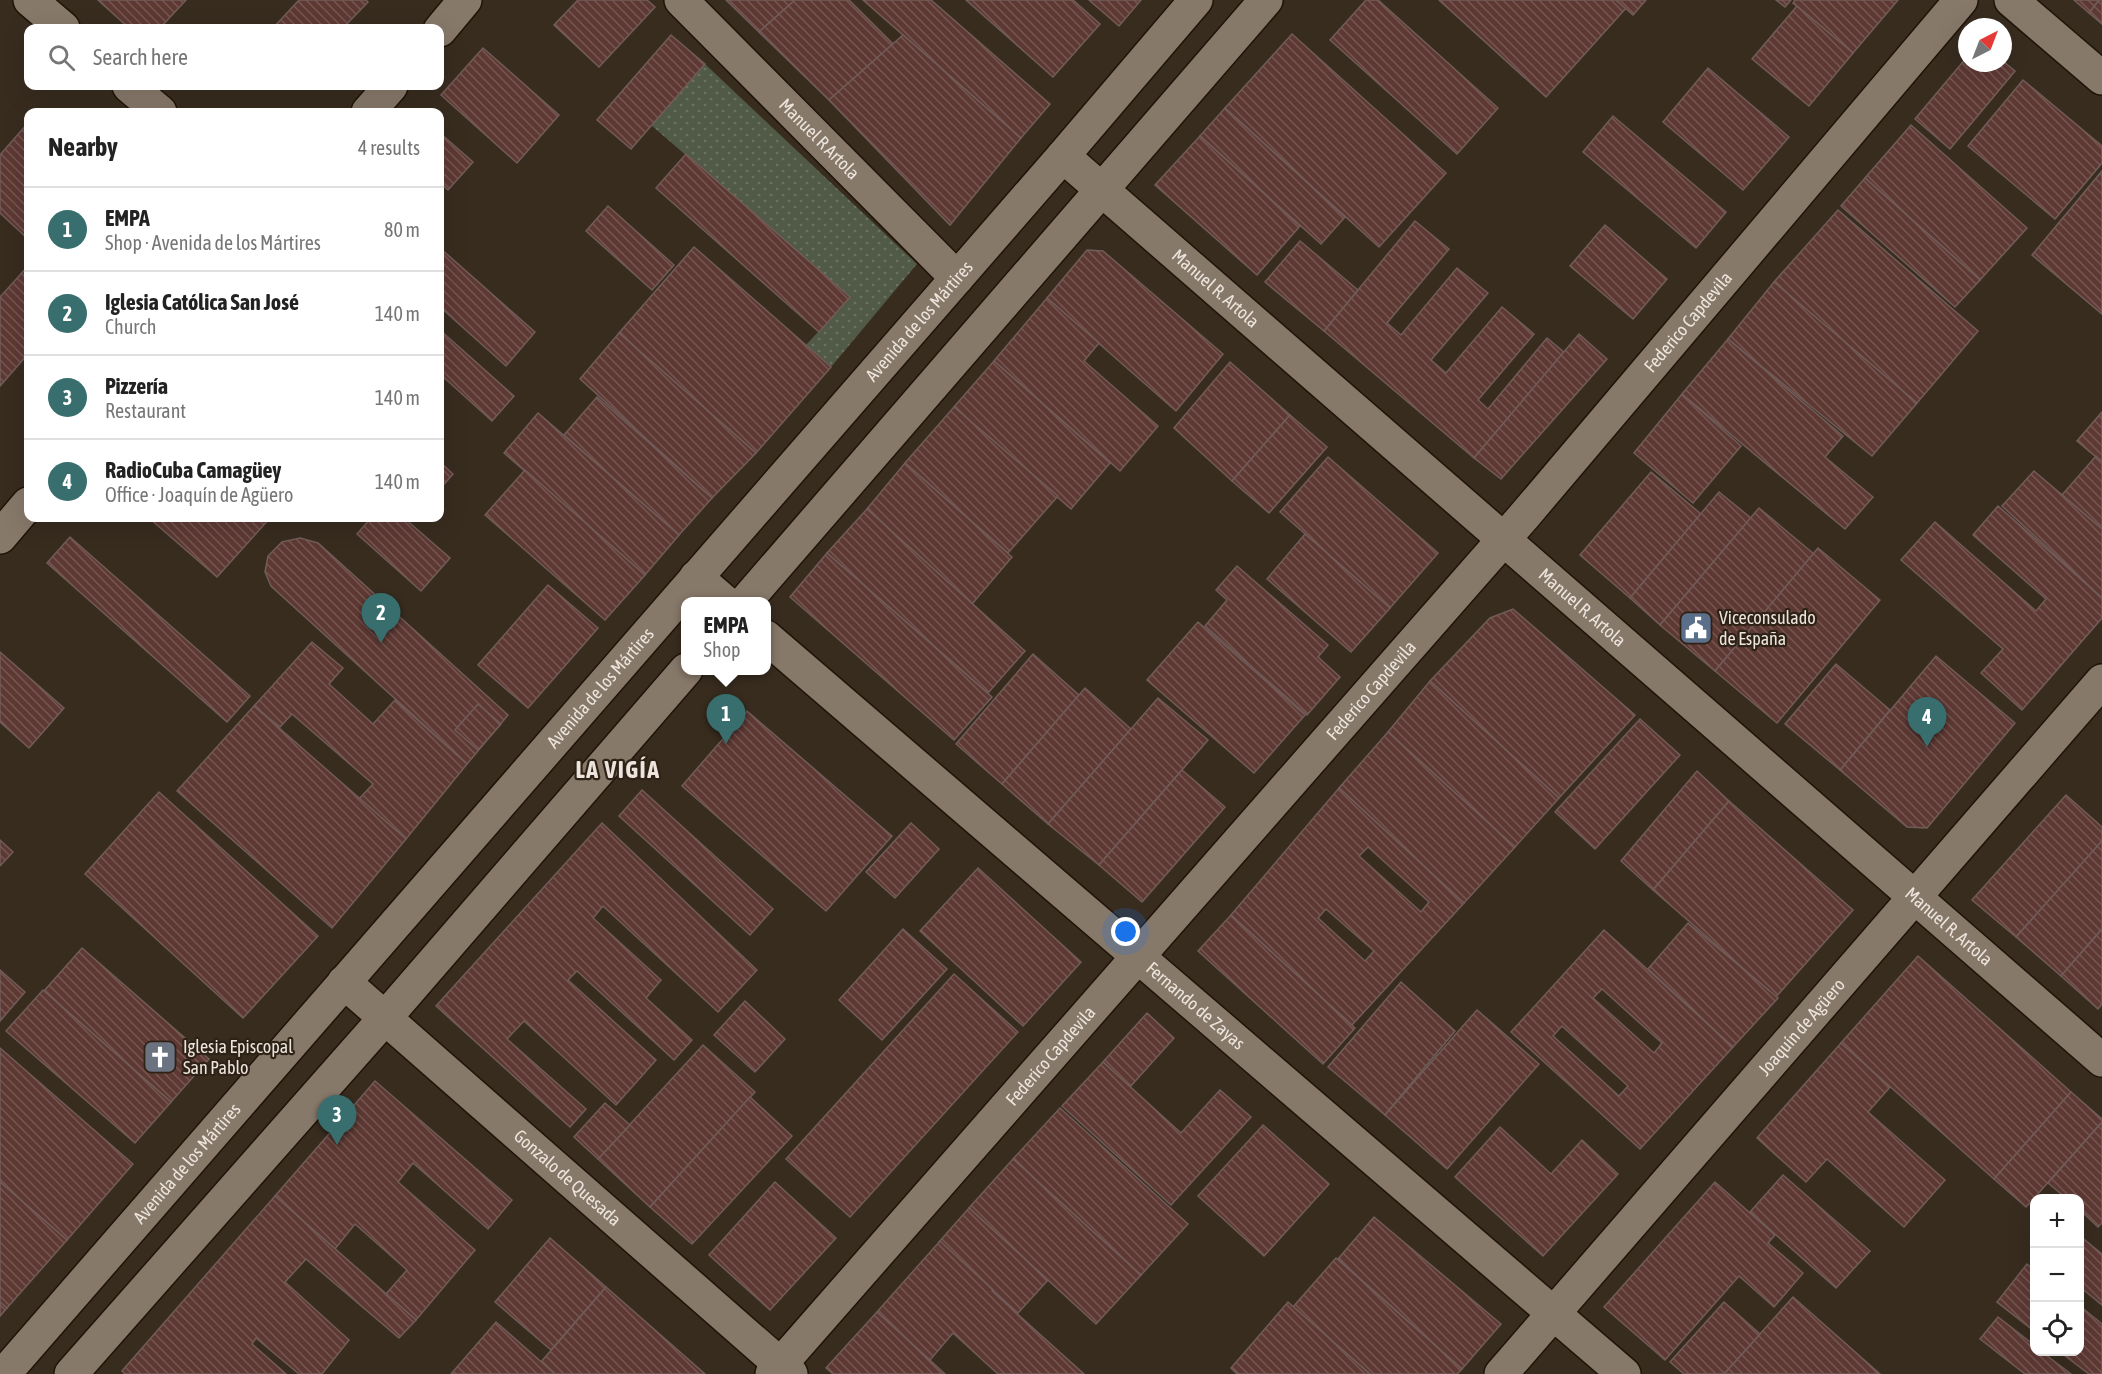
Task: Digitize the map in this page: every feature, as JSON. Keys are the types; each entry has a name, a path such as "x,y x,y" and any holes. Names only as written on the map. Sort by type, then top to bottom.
{"street":[{"path":"30,0 58,24"},
{"path":"444,25 465,0"},
{"name":"Manuel R Artola","path":"681,0 957,278"},
{"name":"Avenida de los Mártires","path":"4,1374 1064,156 1196,0"},
{"path":"749,597 1266,0"},
{"name":"Federico Capdevila","path":"782,1371 1137,956 1504,540 1961,0"},
{"path":"2011,0 2102,78"},
{"path":"134,90 155,108"},
{"path":"372,108 387,90"},
{"name":"Manuel R. Artola","path":"1064,156 2102,1060"},
{"path":"0,537 24,509"},
{"path":"696,577 718,597"},
{"name":"Fernando de Zayas","path":"771,641 1624,1374"},
{"path":"71,1374 385,1018 682,675"},
{"name":"Joaquín de Agüero","path":"1501,1374 2102,681"},
{"name":"Gonzalo de Quesada","path":"344,982 782,1371"}],"green space":[{"path":"705,64 917,264 831,367 806,345 850,297 651,125"}],"building":[{"path":"98,0 186,0 164,24 125,24"},
{"path":"299,0 366,0 368,2 347,24 277,24"},
{"path":"578,0 647,0 655,7 599,67 554,25"},
{"path":"726,0 795,0 759,32"},
{"path":"795,0 849,0 893,44 829,100 759,32"},
{"path":"863,0 931,0 1050,104 1021,138"},
{"path":"966,0 1073,0 1100,24 1053,77"},
{"path":"1089,0 1141,0 1119,26"},
{"path":"1366,0 1378,0 1498,108 1457,154 1330,40"},
{"path":"1439,0 1616,0 1626,8 1546,97"},
{"path":"1616,0 1646,0 1633,15"},
{"path":"1776,0 1791,0 1785,7"},
{"path":"1795,0 1898,0 1853,53 1793,3"},
{"path":"2074,0 2099,0 2089,13"},
{"path":"2099,0 2102,0 2102,24 2089,13"},
{"path":"1797,6 1853,53 1809,106 1752,59"},
{"path":"1292,34 1446,173 1379,247 1225,108"},
{"path":"671,35 705,64 631,149 597,120"},
{"path":"903,35 1021,138 950,225 829,100"},
{"path":"483,48 559,115 517,163 441,95"},
{"path":"1708,68 1789,137 1743,190 1663,122"},
{"path":"1958,68 1958,72 2012,72 2012,68 2015,71 1950,149 1915,119"},
{"path":"2023,80 2102,146 2102,163 2055,219 1968,146"},
{"path":"1225,108 1345,217 1321,244 1200,136"},
{"path":"1613,116 1726,212 1696,248 1583,152"},
{"path":"1911,125 2027,228 1980,280 1865,178"},
{"path":"24,128 24,235 0,213 0,155"},
{"path":"1200,136 1300,226 1257,275 1155,185"},
{"path":"444,137 473,162 448,190 444,186"},
{"path":"686,154 850,297 819,332 656,188"},
{"path":"2102,171 2102,314 2032,255"},
{"path":"1865,178 1980,280 1955,307 1841,206"},
{"path":"608,206 674,265 652,290 586,231"},
{"path":"1838,210 1978,331 1917,403 1774,282"},
{"path":"1415,221 1449,249 1387,323 1401,335 1457,268 1488,293 1431,360 1446,373 1502,307 1534,334 1478,400 1488,409 1547,338 1564,352 1474,458 1324,331"},
{"path":"1605,225 1667,279 1633,319 1570,266"},
{"path":"1300,241 1358,290 1324,331 1265,282"},
{"path":"694,247 831,367 756,453 619,333"},
{"path":"1087,250 1103,251 1223,354 1176,411 1047,298"},
{"path":"444,252 535,332 506,366 444,311"},
{"path":"24,270 24,359 0,386 0,297"},
{"path":"1774,282 1917,403 1872,456 1728,339"},
{"path":"1047,298 1099,343 1084,361 1158,426 1120,471 994,361"},
{"path":"619,333 756,453 712,498 580,379"},
{"path":"444,334 514,396 492,421 444,378"},
{"path":"1579,334 1607,359 1501,479 1474,458"},
{"path":"1728,339 1843,436 1825,457 1873,497 1845,529 1682,394"},
{"path":"994,361 1110,463 1071,509 954,407"},
{"path":"1230,362 1290,415 1232,481 1174,428"},
{"path":"1682,394 1741,446 1693,503 1634,453"},
{"path":"597,397 712,498 679,535 564,435"},
{"path":"954,407 1058,496 1008,553 905,463"},
{"path":"2102,412 2102,462 2077,441"},
{"path":"538,413 679,535 645,575 504,453"},
{"path":"1290,415 1327,447 1269,513 1232,481"},
{"path":"2096,456 2102,462 2102,529 2062,495"},
{"path":"1328,457 1438,553 1390,608 1280,512"},
{"path":"905,463 1012,557 972,604 867,509"},
{"path":"444,466 453,474 444,484"},
{"path":"525,470 645,575 605,620 485,515"},
{"path":"2034,471 2102,529 2102,598 2002,506"},
{"path":"1651,472 1701,514 1630,598 1580,555"},
{"path":"1719,492 1751,518 1660,625 1630,598"},
{"path":"1998,506 2102,598 2102,618 2022,710 1981,673 2003,649 1901,560 1935,522 2036,611 2046,599 1973,535"},
{"path":"1759,508 1814,554 1715,671 1660,625"},
{"path":"867,509 1025,651 988,693 827,553"},
{"path":"154,522 266,522 217,577"},
{"path":"368,522 409,522 450,558 421,591 357,534"},
{"path":"1305,534 1390,608 1351,652 1267,579"},
{"path":"70,537 250,696 227,722 47,563"},
{"path":"300,538 318,543 508,715 467,764 271,586 265,572 268,556 282,542"},
{"path":"1818,548 1880,600 1777,723 1715,671"},
{"path":"827,553 992,697 954,740 790,597"},
{"path":"1237,566 1328,645 1318,657 1340,677 1307,715 1205,626 1227,600 1216,590"},
{"path":"548,585 598,628 528,708 478,665"},
{"path":"1513,609 1635,715 1559,798 1430,681 1490,618"},
{"path":"1198,622 1305,715 1254,773 1147,680"},
{"path":"312,642 343,668 329,684 373,724 395,700 467,764 406,839 359,799 373,784 292,714 280,727 254,706"},
{"path":"0,652 64,708 29,748 0,722"},
{"path":"1033,654 1079,695 1002,784 956,744"},
{"path":"1936,656 2015,723 1927,828 1907,827 1840,770"},
{"path":"1836,664 1890,710 1840,770 1785,724"},
{"path":"1430,681 1559,798 1515,847 1388,732"},
{"path":"1085,688 1131,729 1048,824 1002,784"},
{"path":"1158,698 1208,740 1099,865 1048,824"},
{"path":"478,704 501,724 478,750 455,730"},
{"path":"254,706 406,839 332,928 177,791"},
{"path":"747,711 892,836 826,911 682,786"},
{"path":"1640,719 1680,755 1595,849 1555,812"},
{"path":"1388,732 1515,847 1464,903 1339,788"},
{"path":"1182,770 1225,807 1142,902 1099,865"},
{"path":"1697,771 1729,801 1653,890 1621,861"},
{"path":"1339,788 1464,903 1352,1025 1231,915","holes":["1368,847 1429,902 1421,912 1359,856","1326,909 1374,951 1365,961 1318,918"]},
{"path":"642,790 773,909 750,935 619,816"},
{"path":"159,792 318,936 243,1018 85,874"},
{"path":"2066,795 2102,827 2102,841 2016,937 1972,900"},
{"path":"1729,801 1853,910 1776,997 1653,890"},
{"path":"602,823 757,970 718,1012 603,906 593,918 661,980 646,998 692,1040 674,1060 577,971 568,980 656,1060 616,1105 524,1021 507,1039 586,1109 570,1127 436,1006"},
{"path":"911,823 939,849 895,898 866,872"},
{"path":"0,840 13,852 0,866"},
{"path":"2102,841 2102,929 2061,976 2016,937"},
{"path":"978,868 1081,962 1023,1026 920,931"},
{"path":"1231,915 1355,1028 1323,1064 1198,951"},
{"path":"1688,923 1778,998 1733,1047 1648,969"},
{"path":"903,929 947,969 882,1040 839,1000"},
{"path":"2102,929 2102,1004 2098,1009 2061,976"},
{"path":"1604,930 1733,1047 1640,1149 1511,1032","holes":["1602,989 1662,1043 1654,1053 1593,998","1562,1026 1628,1086 1619,1096 1553,1036"]},
{"path":"82,948 209,1059 171,1102 44,991"},
{"path":"1918,956 2071,1092 1994,1179 1841,1043"},
{"path":"0,970 25,992 0,1021"},
{"path":"954,974 1018,1032 850,1217 786,1159"},
{"path":"1401,982 1455,1031 1385,1115 1328,1067"},
{"path":"43,990 171,1102 135,1143 6,1031"},
{"path":"745,1001 785,1039 755,1072 714,1035"},
{"path":"1477,1010 1539,1064 1447,1169 1385,1115"},
{"path":"1147,1013 1174,1038 1130,1087 1103,1062"},
{"path":"1841,1043 1890,1087 1868,1112 1945,1180 1904,1227 1827,1159 1806,1182 1757,1138"},
{"path":"703,1045 755,1092 650,1207 598,1159"},
{"path":"0,1048 133,1164 67,1240 0,1182"},
{"path":"1103,1062 1181,1133 1220,1090 1251,1117 1171,1205 1062,1106"},
{"path":"375,1081 512,1200 488,1229 413,1163 398,1182 475,1250 416,1320 386,1294 407,1270 355,1224 335,1249 275,1196"},
{"path":"2071,1092 2102,1119 2102,1122 2038,1194 2030,1194 2030,1203 2026,1207 1994,1179"},
{"path":"750,1097 792,1136 692,1244 650,1207"},
{"path":"605,1103 630,1125 598,1159 574,1137"},
{"path":"1060,1108 1188,1224 1141,1275 1013,1159"},
{"path":"2102,1122 2102,1223 2098,1227 2084,1214 2084,1194 2061,1194 2048,1183"},
{"path":"1263,1125 1329,1184 1264,1256 1198,1196"},
{"path":"1500,1127 1551,1174 1582,1140 1618,1174 1543,1256 1455,1177"},
{"path":"1013,1159 1141,1275 1096,1324 969,1208"},
{"path":"1783,1175 1870,1251 1836,1288 1750,1212"},
{"path":"0,1182 67,1240 7,1308 0,1302"},
{"path":"775,1182 836,1238 770,1310 709,1255"},
{"path":"1715,1182 1775,1235 1768,1243 1803,1273 1774,1307 1739,1276 1665,1360 1604,1307"},
{"path":"275,1196 416,1320 399,1338 306,1259 285,1282 349,1340 322,1374 299,1374 256,1338 252,1344 286,1374 125,1374 122,1371"},
{"path":"969,1208 1048,1280 1018,1313 939,1242"},
{"path":"1374,1217 1501,1324 1462,1369 1338,1259"},
{"path":"550,1238 606,1287 551,1350 495,1302"},
{"path":"2084,1239 2102,1254 2102,1305 2084,1290"},
{"path":"940,1241 1084,1374 998,1374 953,1333 930,1360 877,1312"},
{"path":"1336,1258 1462,1369 1457,1374 1370,1374 1293,1307"},
{"path":"2027,1264 2030,1267 2030,1328 1997,1302"},
{"path":"606,1287 705,1374 555,1374 541,1362"},
{"path":"1793,1297 1880,1374 1724,1374"},
{"path":"0,1302 7,1308 0,1316"},
{"path":"1288,1302 1370,1374 1237,1374 1231,1368"},
{"path":"1724,1302 1760,1334 1724,1374 1684,1374 1670,1362"},
{"path":"2084,1309 2102,1324 2102,1374 2089,1374 2065,1356 2084,1356"},
{"path":"877,1312 945,1374 833,1374 826,1368"},
{"path":"1998,1317 2030,1342 2030,1356 2047,1356 2071,1374 2025,1374 1980,1339"},
{"path":"496,1322 555,1374 451,1374"}],"place":[{"name":"Viceconsulado de España","path":"1696,628"},
{"name":"Iglesia Católica San José","path":"381,643"},
{"name":"EMPA","path":"726,744"},
{"name":"RadioCuba Camagüey","path":"1927,747"},
{"name":"Iglesia Episcopal San Pablo","path":"160,1057"},
{"name":"Pizzería","path":"337,1145"}],"district":[{"name":"LA VIGÍA","path":"618,770"}]}
